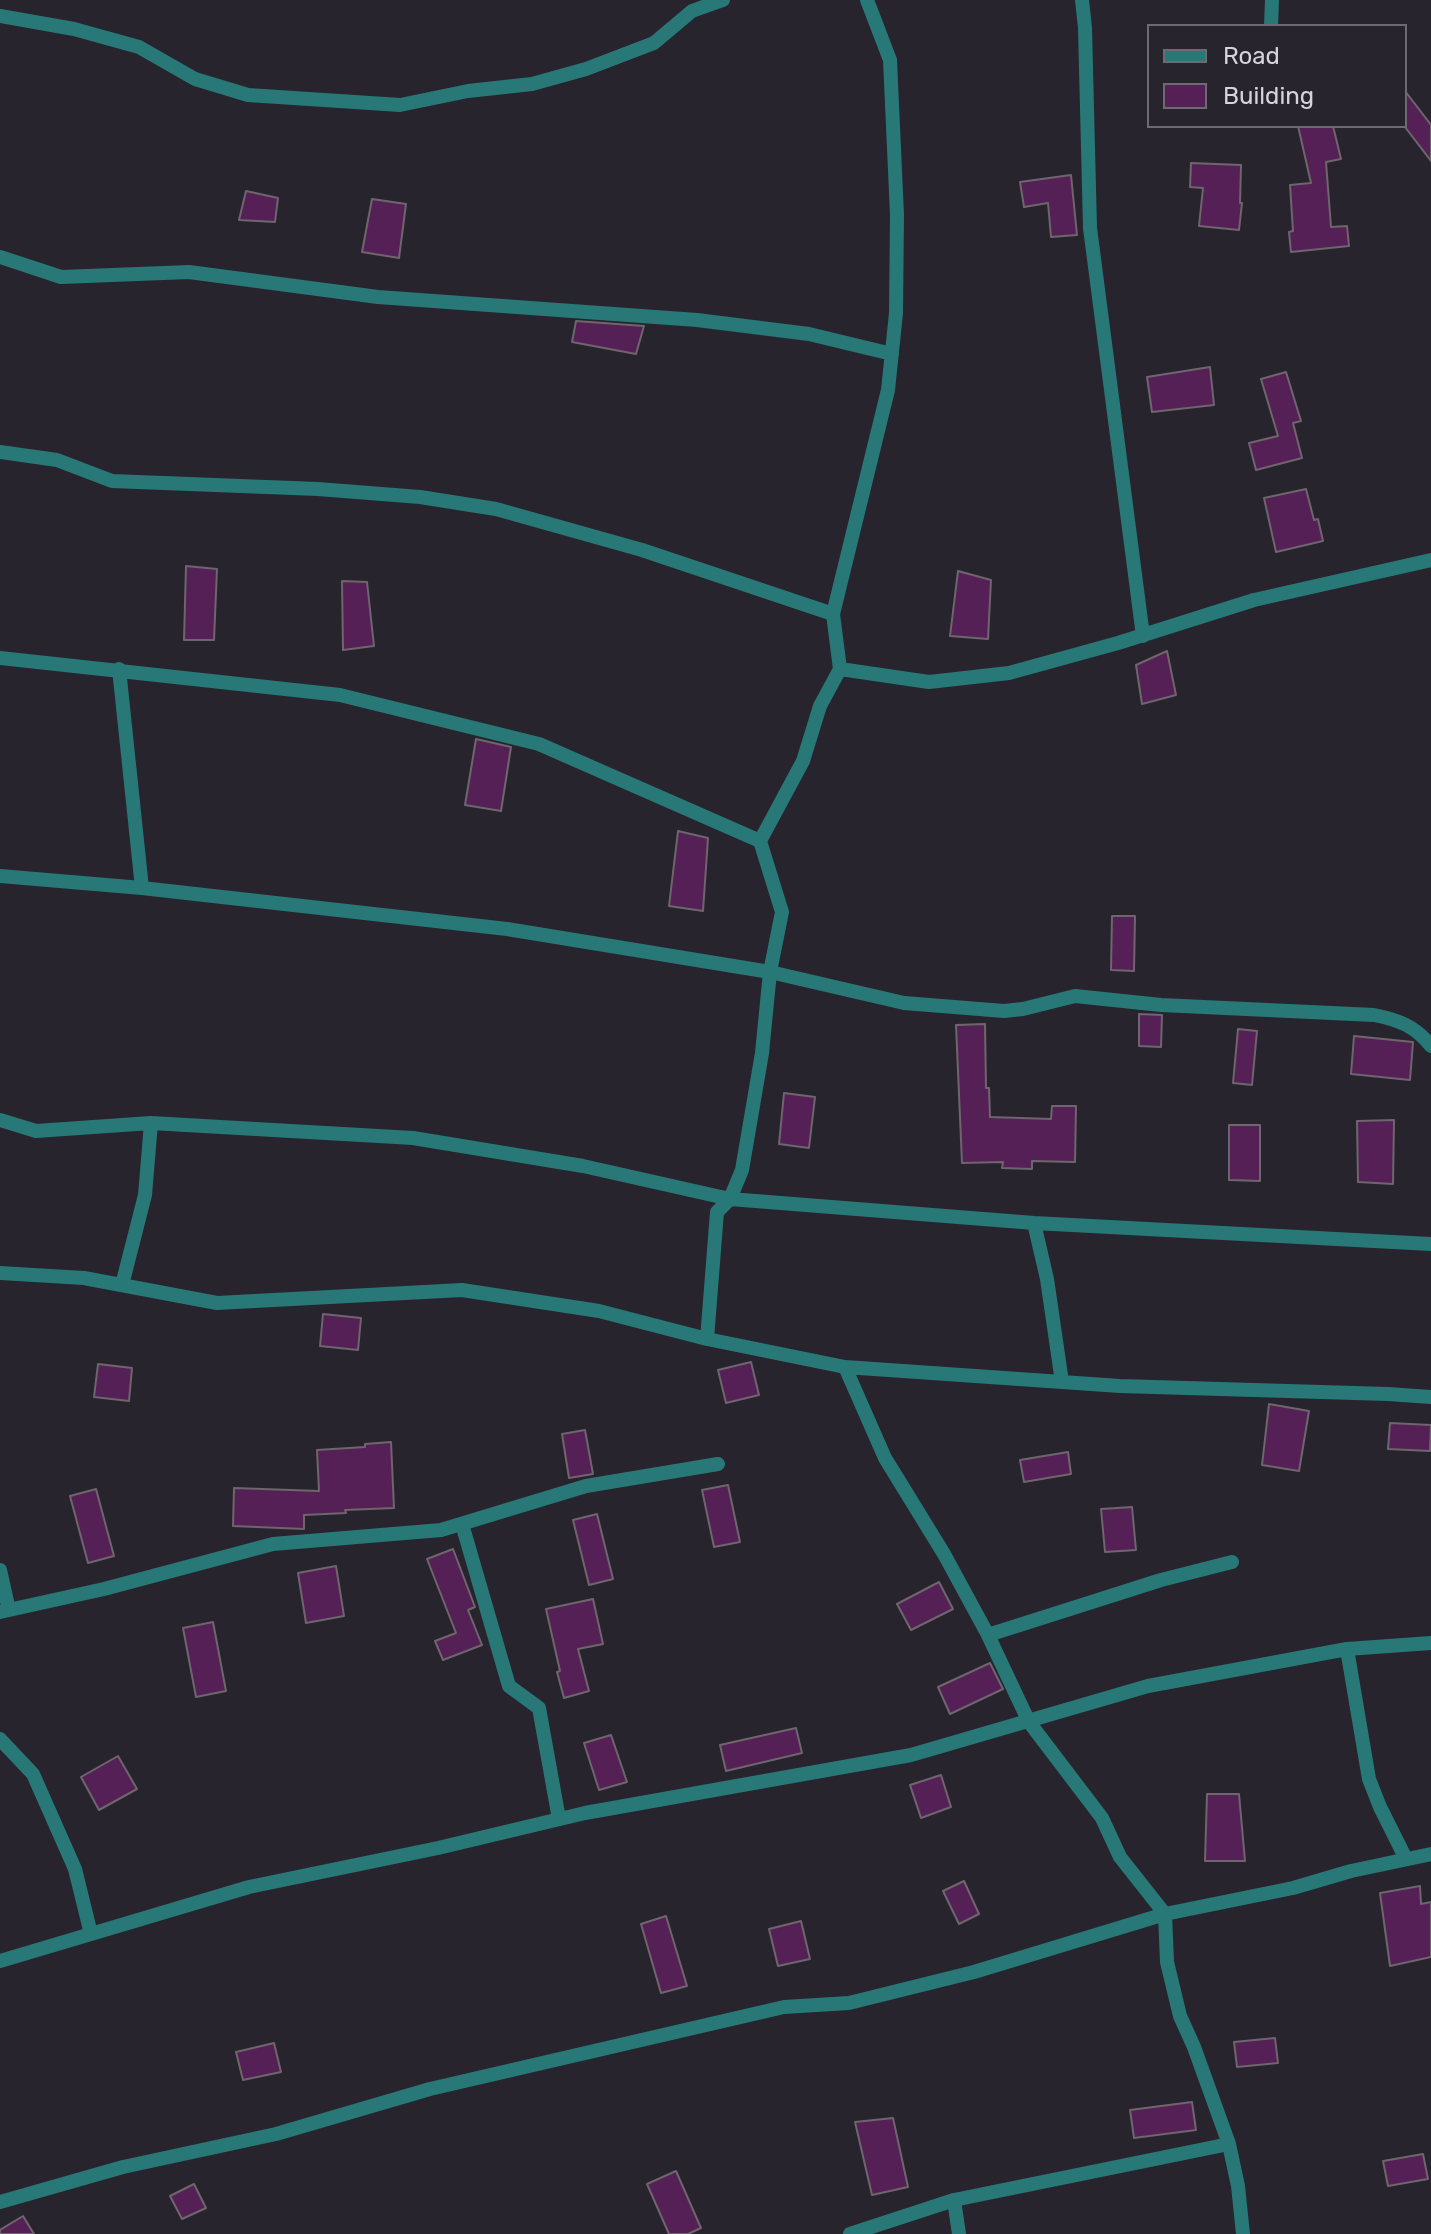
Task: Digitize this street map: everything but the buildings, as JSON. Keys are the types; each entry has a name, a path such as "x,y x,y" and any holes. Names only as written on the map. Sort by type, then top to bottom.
{"street":[{"path":"0,16 74,29 139,47 195,79 248,95 400,105 468,91 532,84 586,69 654,43 692,11 723,0"},
{"path":"707,1339 717,1212 730,1199 742,1170 762,1053 770,972 782,912 760,841 803,761 820,706 840,669 833,614 888,390 896,313 897,215 890,60 867,0"},
{"path":"1082,0 1090,228 1143,636"},
{"path":"1271,24 1272,0"},
{"path":"0,257 61,277 189,272 378,297 697,320 809,334 892,354"},
{"path":"0,452 57,460 112,481 318,489 420,497 496,509 642,550 833,614"},
{"path":"840,669 929,682 1009,673 1143,636 1254,600 1431,560"},
{"path":"0,658 340,695 539,744 760,841"},
{"path":"119,669 142,888"},
{"path":"0,876 142,888 507,929 770,972 904,1003 1004,1011 1075,996 1161,1005 1374,1015 1399,1020 1418,1030 1431,1044"},
{"path":"0,1120 36,1131 151,1123 413,1138 583,1166 730,1199 1034,1223 1431,1244"},
{"path":"122,1285 145,1195 151,1123"},
{"path":"1034,1223 1047,1279 1062,1382"},
{"path":"0,1273 84,1278 217,1303 462,1290 599,1311 707,1339 845,1367 1062,1382 1431,1397"},
{"path":"845,1367 885,1458 944,1554 988,1635 1029,1722 1102,1818 1120,1857 1165,1914 1167,1962 1180,2016 1229,2144 1238,2186 1243,2234"},
{"path":"0,1570 5,1611 104,1589 273,1544 441,1530 586,1486 718,1464"},
{"path":"462,1524 509,1686 539,1708 559,1819"},
{"path":"988,1635 1161,1580 1232,1562"},
{"path":"0,1961 249,1887 438,1848 559,1819 911,1755 1148,1686 1347,1649 1431,1643"},
{"path":"1347,1649 1369,1779 1406,1859"},
{"path":"0,1739 33,1774 75,1869 91,1934"},
{"path":"0,2202 123,2167 276,2134 430,2089 784,2007 849,2003 974,1972 1165,1914 1293,1888 1351,1871 1431,1854"},
{"path":"850,2234 954,2200 1229,2144"},
{"path":"954,2200 959,2234"}]}
